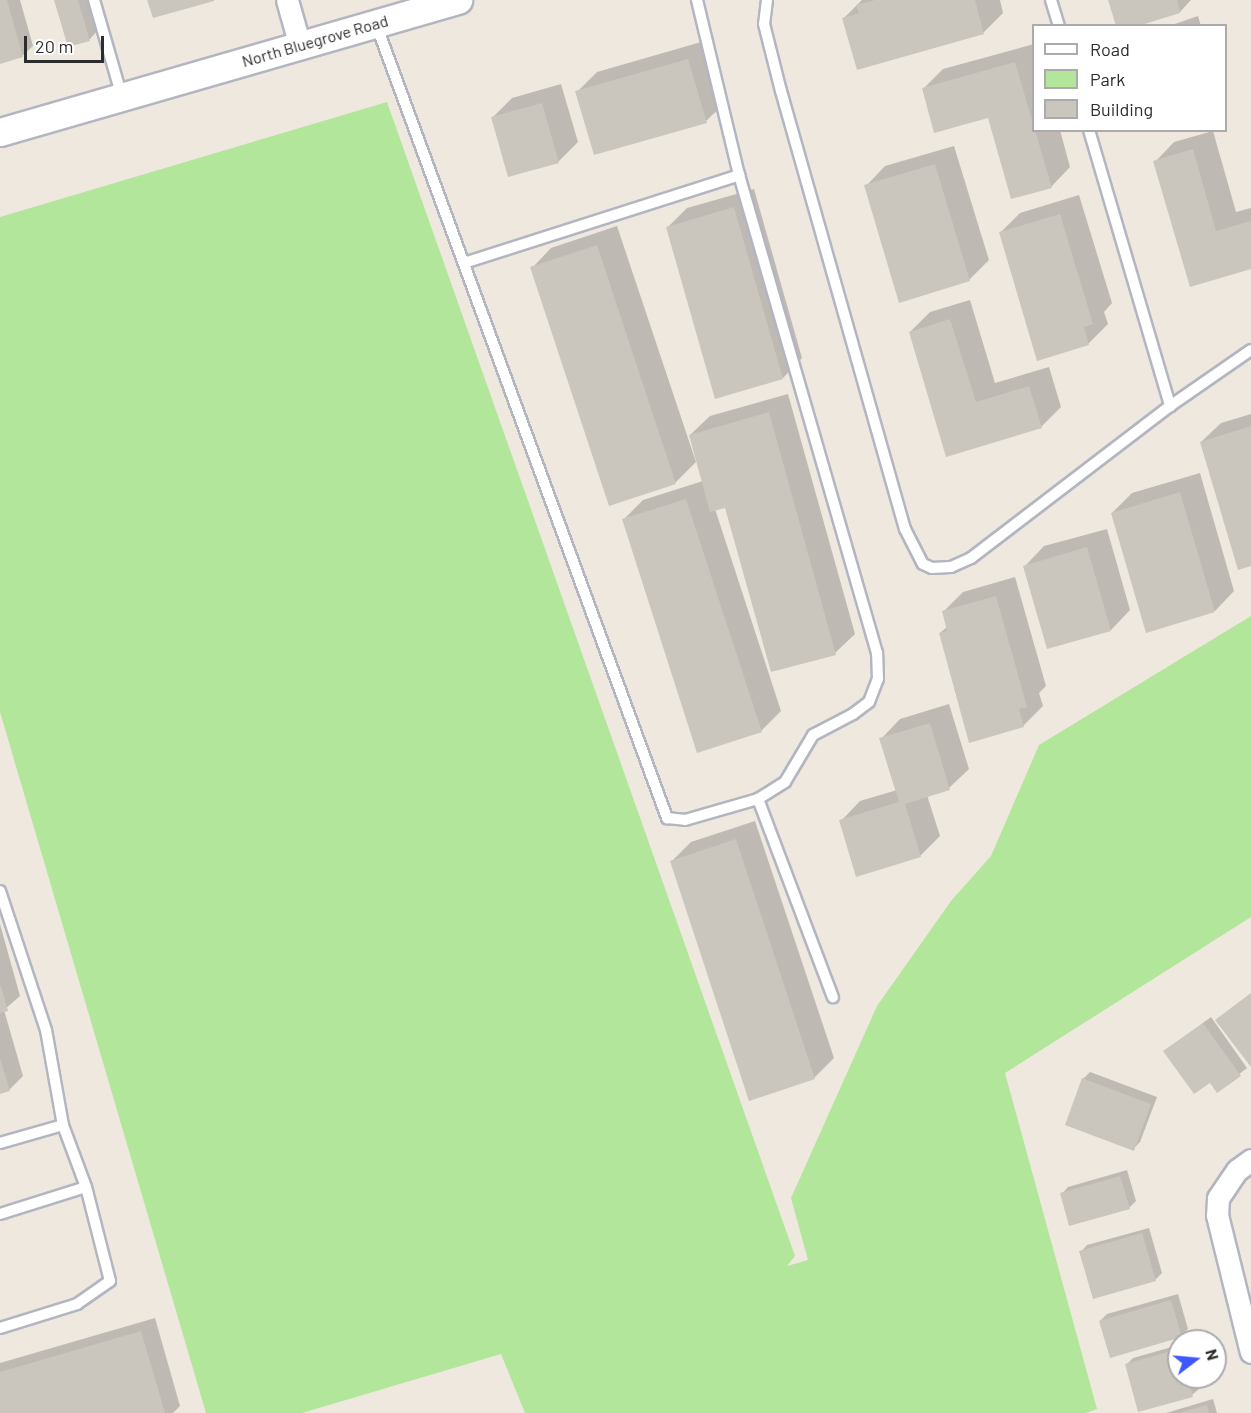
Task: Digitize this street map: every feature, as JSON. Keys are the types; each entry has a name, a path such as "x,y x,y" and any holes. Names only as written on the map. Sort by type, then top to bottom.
{"street":[{"path":"287,0 300,46"},
{"name":"North Bluegrove Road","path":"0,132 458,0"},
{"path":"1249,1339 1217,1215 1218,1198 1237,1170 1251,1160"}],"lane":[{"path":"94,0 122,97"},
{"path":"376,24 667,818 685,820 758,799 785,782 813,735 853,714 869,702 878,679 877,653 739,175 697,0"},
{"path":"767,0 764,24 781,92 905,529 923,564 932,568 951,567 971,558 1170,406 1251,350"},
{"path":"1051,0 1058,24"},
{"path":"1090,132 1170,406"},
{"path":"464,262 739,175"},
{"path":"758,799 833,997"},
{"path":"0,891 46,1030 63,1125 86,1188 110,1281 77,1304 0,1329"},
{"path":"0,1143 63,1125"},
{"path":"0,1214 86,1188"}],"green space":[{"path":"387,102 795,1256 787,1266 808,1260 791,1198 877,1006 951,901 991,856 1039,745 1251,616 1251,917 1005,1073 1097,1409 1086,1413 525,1413 501,1354 302,1413 206,1413 0,712 0,217"}],"building":[{"path":"0,0 7,0 23,57 0,64"},
{"path":"54,0 78,0 90,41 68,47"},
{"path":"147,0 214,0 214,1 153,18"},
{"path":"875,0 975,0 984,34 857,70 842,18 859,13 856,5"},
{"path":"1108,0 1177,0 1180,13 1144,24 1115,24"},
{"path":"688,59 707,123 594,155 575,91"},
{"path":"1015,62 1032,120 1032,132 1036,132 1052,188 1011,199 988,118 934,133 922,88"},
{"path":"542,103 559,163 508,177 491,117"},
{"path":"1193,149 1216,231 1251,221 1251,269 1190,287 1153,161"},
{"path":"935,164 970,281 899,303 864,185"},
{"path":"734,207 783,379 715,399 666,227"},
{"path":"1060,214 1093,324 1084,327 1089,345 1037,361 999,232"},
{"path":"597,245 676,484 609,506 530,267"},
{"path":"950,319 976,402 1029,386 1042,428 946,457 909,332"},
{"path":"769,412 836,655 771,672 725,508 710,512 689,435"},
{"path":"1251,426 1251,566 1238,570 1200,442"},
{"path":"1180,492 1215,612 1146,633 1111,513"},
{"path":"686,499 762,732 697,753 622,519"},
{"path":"1087,547 1111,631 1047,649 1023,566"},
{"path":"996,596 1027,707 1019,709 1024,727 969,743 939,633 947,631 942,611"},
{"path":"930,723 950,790 905,804 921,857 856,877 839,820 899,802 879,738"},
{"path":"736,839 815,1079 749,1101 670,861"},
{"path":"0,987 8,1011 0,1013"},
{"path":"1251,993 1251,1067 1215,1020"},
{"path":"1203,1023 1241,1076 1217,1093 1210,1083 1194,1094 1163,1051"},
{"path":"0,1058 10,1091 0,1094"},
{"path":"1082,1078 1151,1104 1134,1151 1065,1125"},
{"path":"1120,1176 1130,1209 1069,1226 1060,1193"},
{"path":"1142,1233 1156,1281 1093,1299 1079,1251"},
{"path":"1171,1300 1180,1329 1167,1329 1167,1341 1110,1358 1099,1321"},
{"path":"141,1331 165,1413 0,1413 0,1372"},
{"path":"1167,1352 1167,1389 1191,1389 1193,1397 1138,1412 1125,1364"},
{"path":"1207,1405 1209,1413 1182,1413 1182,1412"}]}
